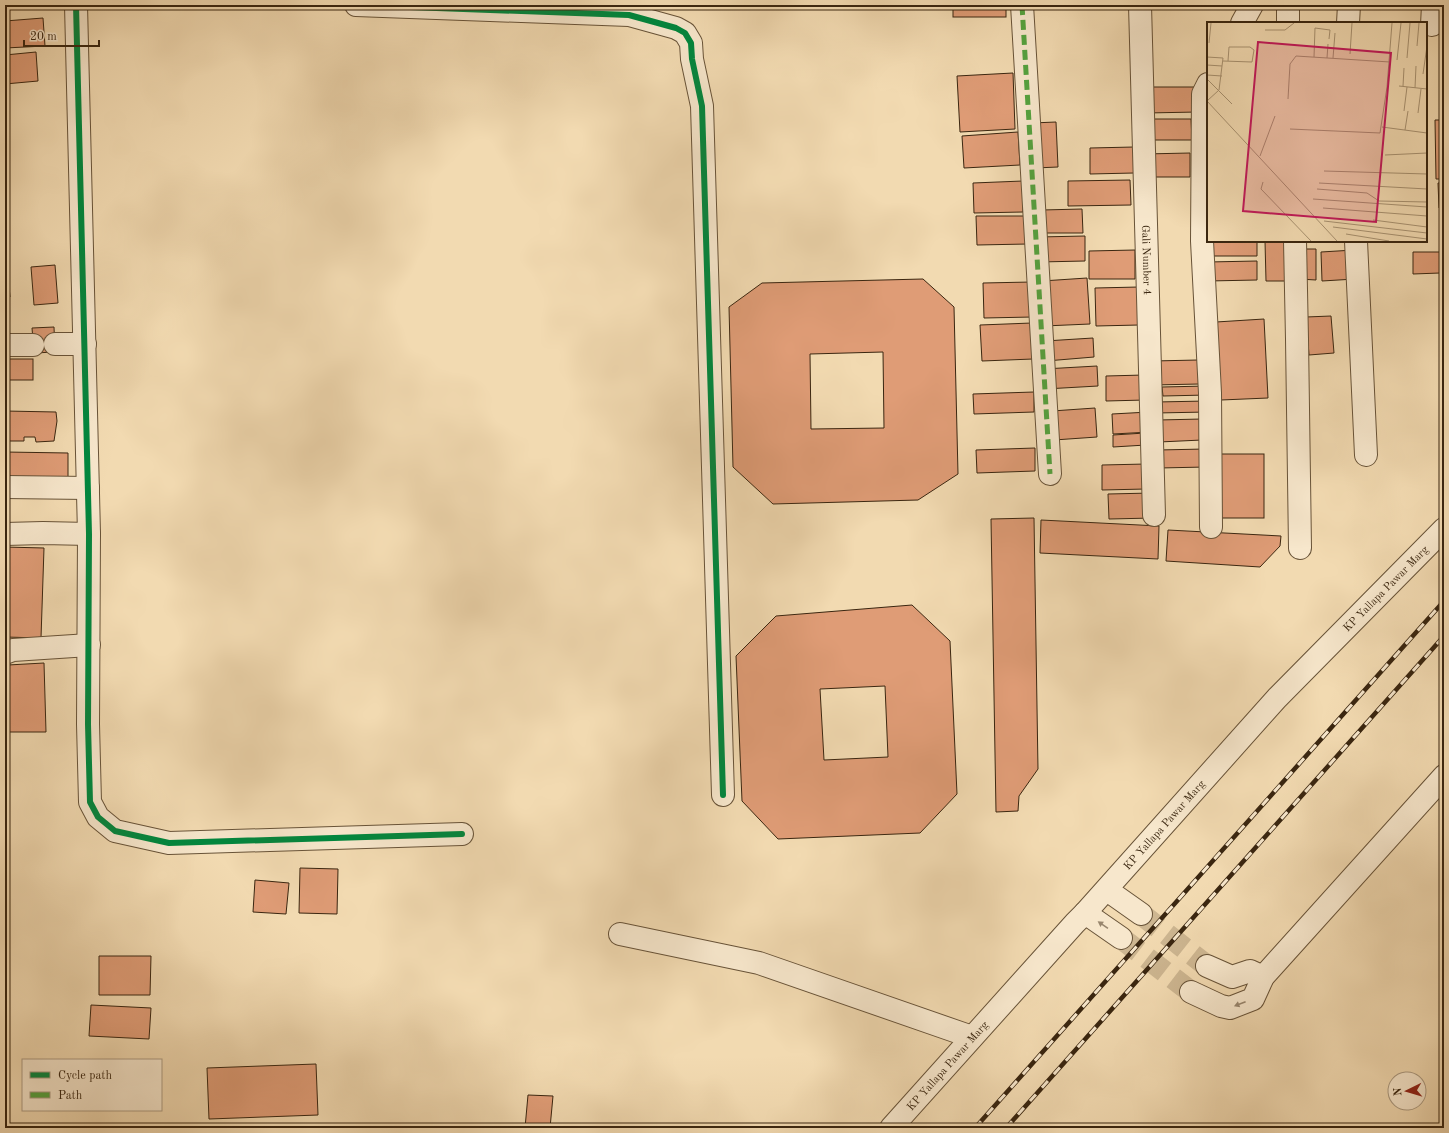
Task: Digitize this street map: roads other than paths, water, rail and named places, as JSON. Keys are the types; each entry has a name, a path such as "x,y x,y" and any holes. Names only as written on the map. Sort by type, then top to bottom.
{"street":[{"path":"76,5 89,534 88,724 90,802 98,817 115,832 169,843 462,834"},
{"path":"356,5 630,10 676,28 685,33 691,42 692,60 702,106 722,795"},
{"path":"1022,5 1050,474"},
{"name":"Gali Number 4","path":"1140,5 1154,515"},
{"path":"1243,22 1252,5"},
{"path":"1288,5 1288,22"},
{"path":"1348,22 1349,5"},
{"path":"1207,86 1202,94 1202,241 1210,393 1211,527"},
{"path":"1294,242 1300,548"},
{"path":"1356,242 1366,455"},
{"path":"55,344 84,344"},
{"path":"5,345 33,345"},
{"path":"5,487 88,488"},
{"name":"KP Yallapa Pawar Marg","path":"891,1128 1074,923 1107,890 1277,698 1444,529"},
{"path":"5,534 89,534"},
{"path":"5,653 13,650 89,645"},
{"path":"1191,992 1221,1006 1230,1008 1253,999 1263,977 1444,776"},
{"path":"1107,890 1141,914"},
{"path":"1085,913 1121,938"},
{"path":"620,934 759,963 972,1037"},
{"path":"1207,966 1232,977 1250,971 1263,977"}],"tunnel":[{"path":"1141,914 1207,966"},
{"path":"1121,938 1191,992"}],"railway":[{"path":"975,1128 1444,601"},
{"path":"1006,1128 1444,636"}]}
